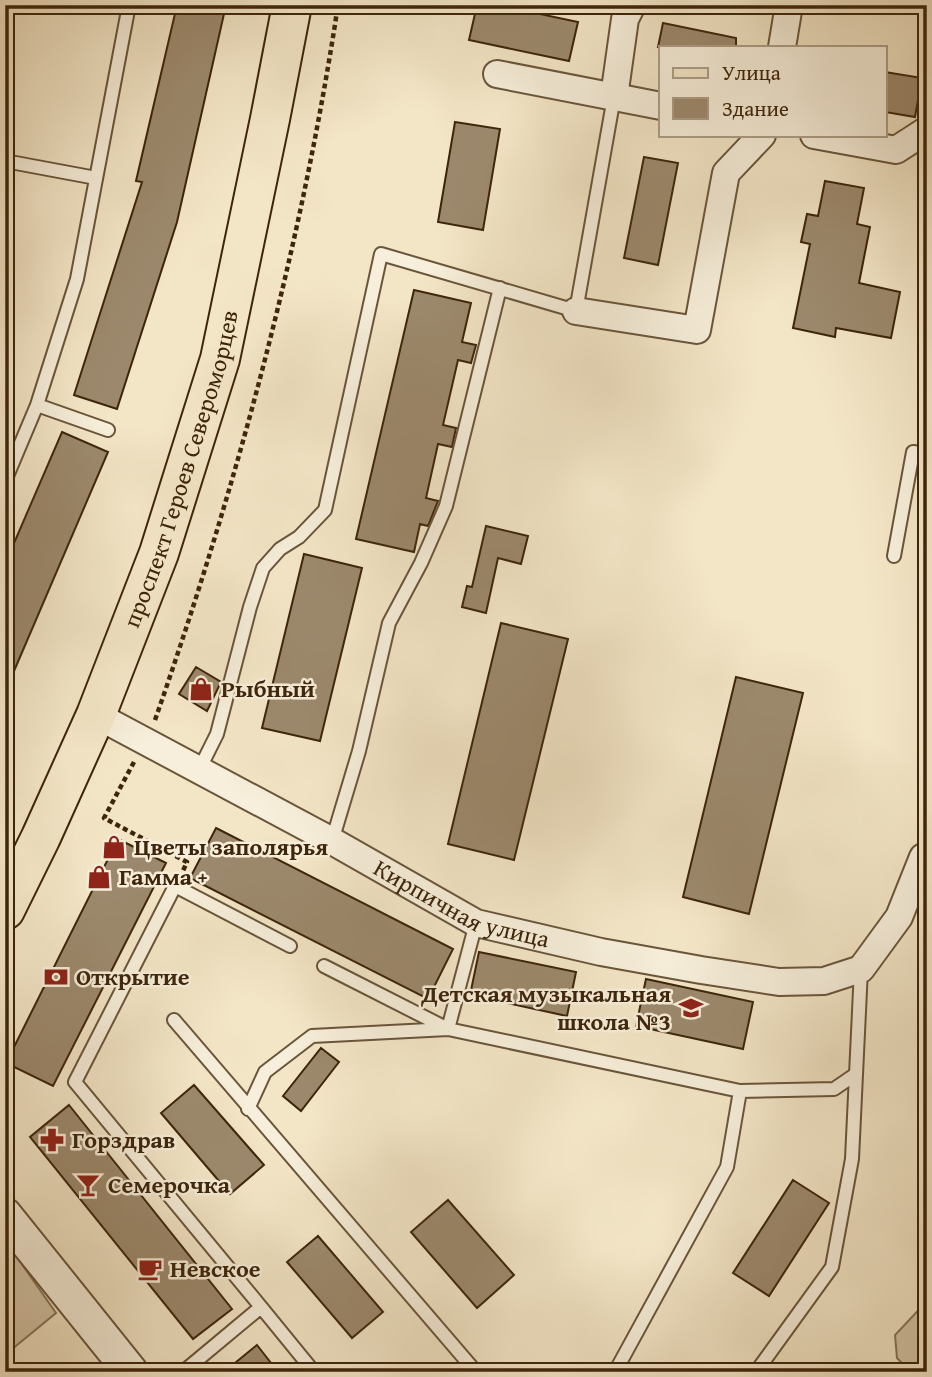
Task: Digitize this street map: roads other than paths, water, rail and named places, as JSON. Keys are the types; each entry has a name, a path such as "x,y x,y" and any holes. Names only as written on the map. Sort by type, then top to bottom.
{"main road":[{"name":"проспект Героев Североморцев","path":"5,910 96,715 159,553 219,359 292,5"},
{"path":"5,849 41,837"}],"street":[{"path":"614,97 625,19 632,5"},
{"path":"782,46 789,5"},
{"path":"497,74 659,106"},
{"path":"819,136 896,150 927,130"},
{"path":"576,311 697,330 726,173 761,136"},
{"name":"Кирпичная улица","path":"96,715 332,841 476,923 601,952 779,982 824,981 861,969"},
{"path":"861,969 899,916 925,849"},
{"path":"5,1215 131,1372"}],"lane":[{"path":"5,481 37,405 78,279 129,7 113,5"},
{"path":"199,770 217,734 263,568 280,549 299,537 325,510 381,254 576,311 614,97"},
{"path":"5,161 96,178"},
{"path":"332,841 359,751 389,623 421,563 446,506 500,288"},
{"path":"37,405 108,430"},
{"path":"894,556 913,452 927,454"},
{"path":"290,946 175,886 75,1082 314,1372"},
{"path":"448,1029 476,923"},
{"path":"324,966 448,1029"},
{"path":"756,1372 832,1267 852,1159 861,969"},
{"path":"174,1020 476,1372"},
{"path":"248,1109 265,1072 312,1036 448,1029 740,1091 834,1089 856,1074"},
{"path":"615,1372 727,1167 740,1091"},
{"path":"183,1372 261,1307"}],"place":[{"name":"Рыбный","path":"201,689"},
{"name":"Цветы заполярья","path":"114,847"},
{"name":"Гамма +","path":"99,877"},
{"name":"Открытие","path":"56,977"},
{"name":"Детская музыкальная школа №3","path":"691,1008"},
{"name":"Горздрав","path":"52,1140"},
{"name":"Семерочка","path":"88,1185"},
{"name":"Невское","path":"150,1269"}]}
